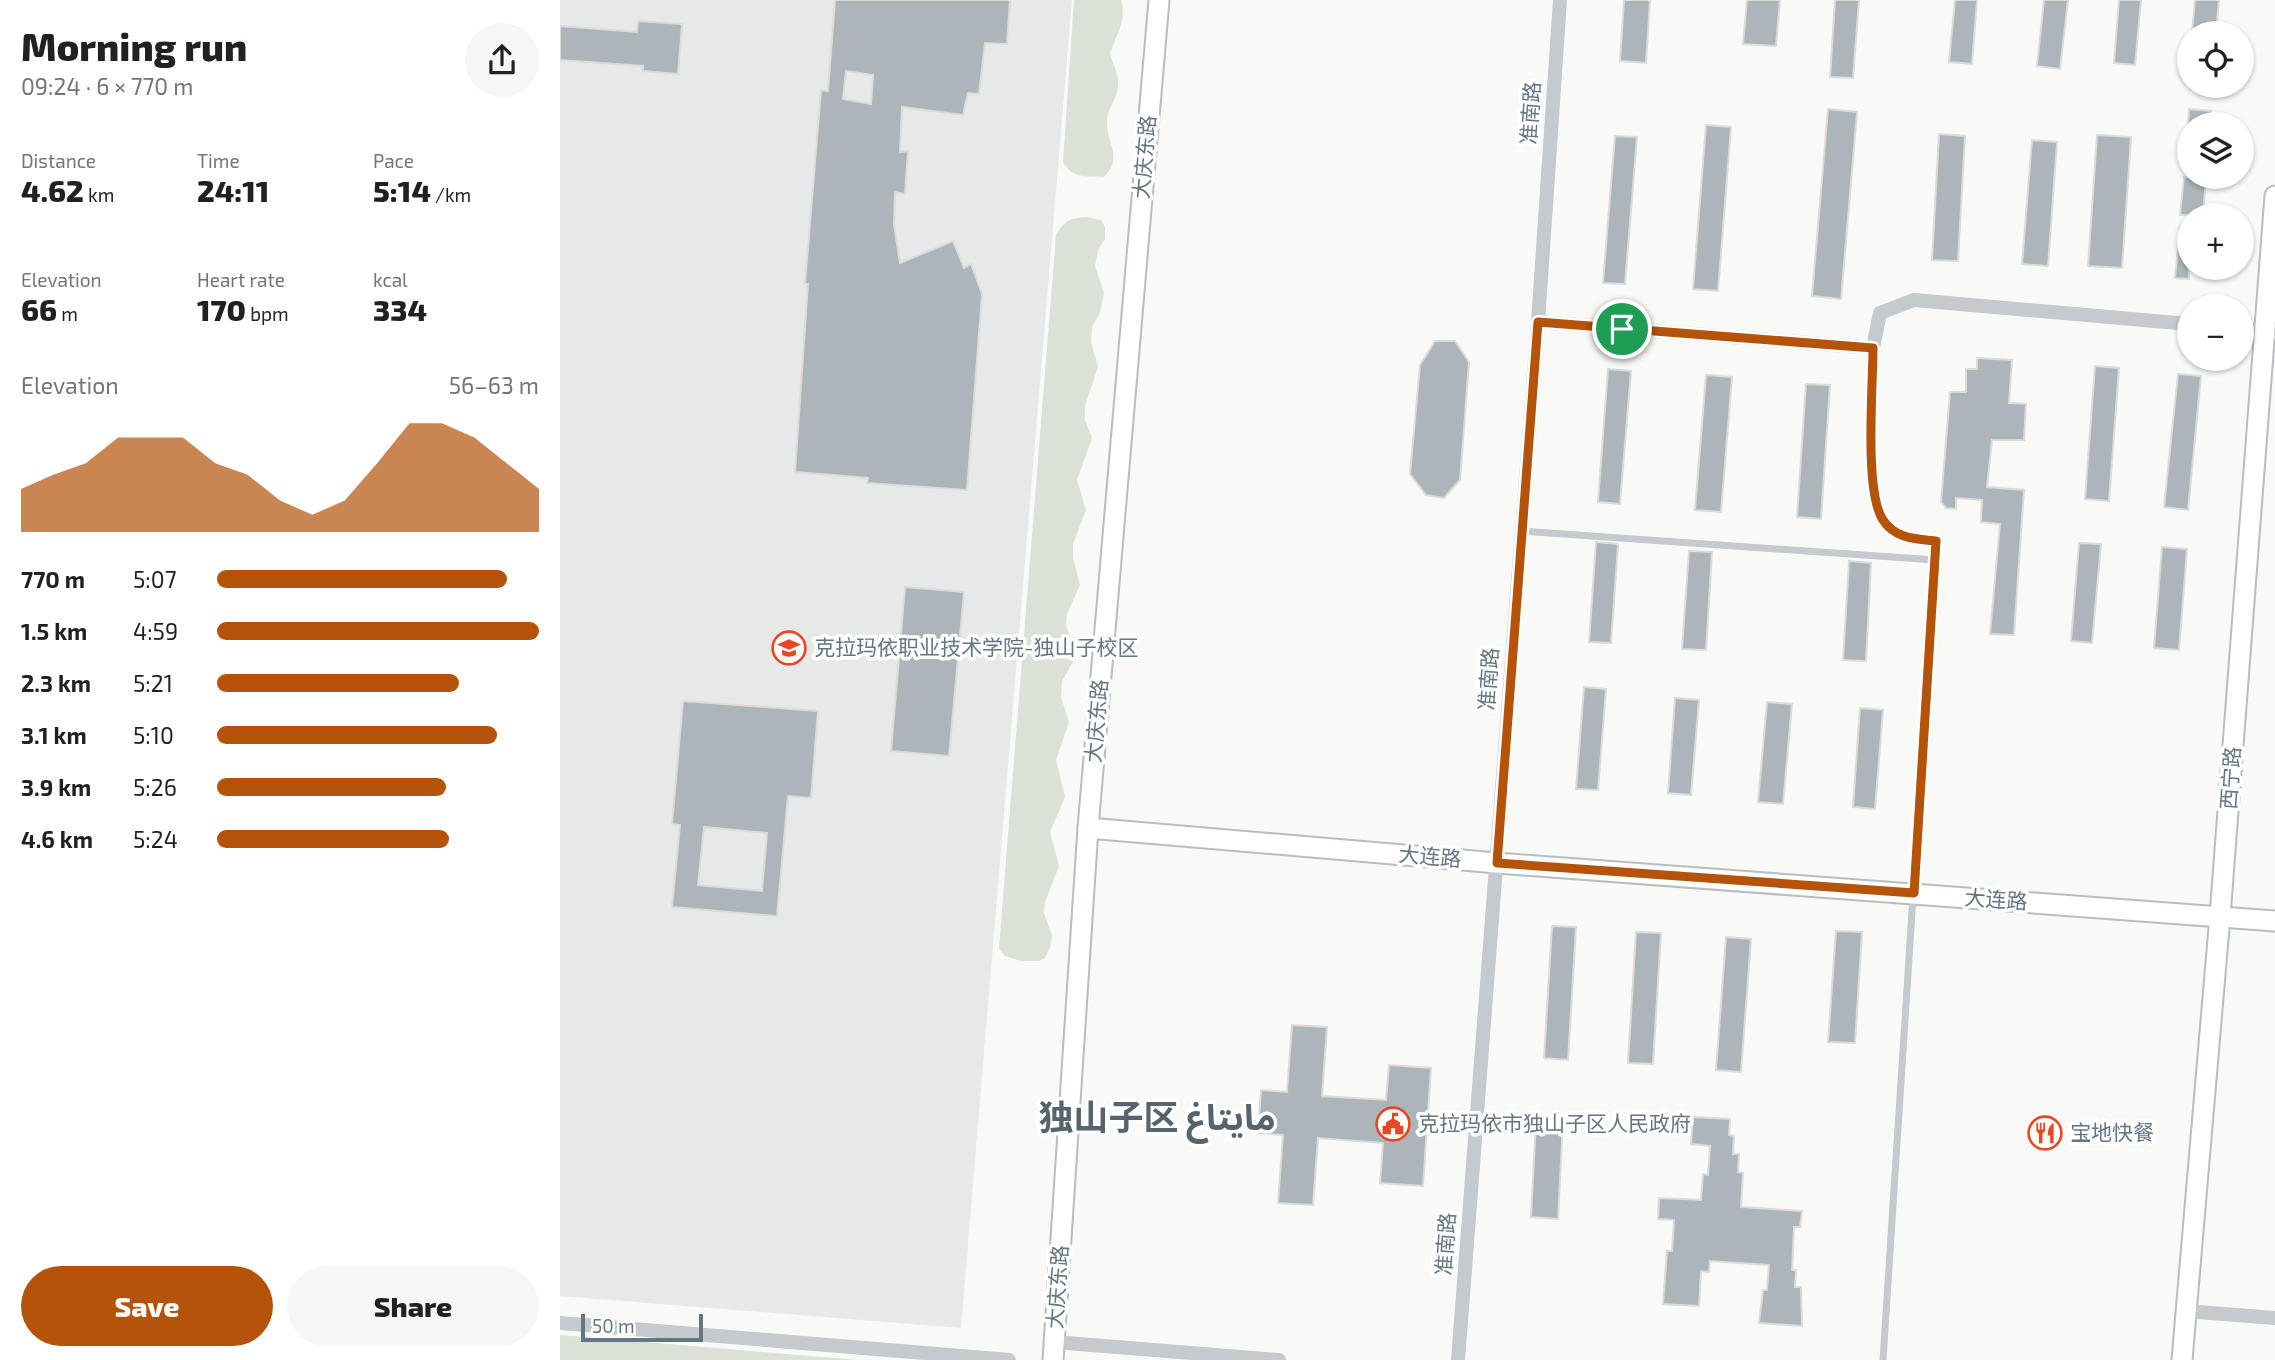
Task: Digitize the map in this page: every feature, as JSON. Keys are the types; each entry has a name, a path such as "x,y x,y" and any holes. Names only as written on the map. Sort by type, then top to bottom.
{"street":[{"name":"大庆东路","path":"1054,1351 1088,828 1159,0"},
{"name":"准南路","path":"1458,1360 1538,322 1560,0"},
{"name":"西宁路","path":"2182,1360 2270,332 2275,196"},
{"path":"1538,322 1873,348 1880,313 1914,299 2177,323"},
{"name":"大连路","path":"1088,828 1497,863 2275,921"},
{"path":"2185,1311 2275,1318"},
{"path":"560,1323 943,1357 1009,1360"},
{"path":"1054,1351 1279,1360"}],"lane":[{"path":"1873,348 1873,487 1883,520 1903,538 1936,541 1883,1360"},
{"path":"1520,531 1935,560"}],"shaded area":[{"name":"克拉玛依职业技术学院-独山子校区","path":"560,0 1072,0 961,1328 560,1296"},
{"path":"1074,0 1121,0 1123,14 1110,54 1118,85 1107,121 1113,163 1104,177 1075,174 1063,162"},
{"path":"1087,217 1101,220 1105,227 1105,239 1098,250 1095,266 1104,293 1100,313 1092,327 1091,342 1098,367 1085,406 1085,420 1092,438 1077,480 1086,510 1073,544 1073,558 1080,585 1067,614 1066,625 1073,646 1073,662 1062,681 1061,697 1069,722 1056,760 1065,797 1050,832 1059,866 1045,902 1044,913 1052,935 1050,947 1045,958 1039,961 1021,961 1005,956 999,948 1056,235 1069,221"},
{"path":"560,1335 859,1360 560,1360"}],"building":[{"path":"835,0 1010,0 1007,44 985,43 979,94 968,93 963,115 902,107 900,152 908,151 905,194 895,192 894,225 900,263 953,241 964,268 971,264 982,294 967,490 867,483 868,478 795,472 808,284 805,284 821,90 828,91","holes":["846,71 873,75 871,104 843,99"]},
{"path":"1624,0 1650,0 1646,63 1620,61"},
{"path":"1747,0 1780,0 1776,46 1743,44"},
{"path":"1835,0 1859,0 1853,78 1830,77"},
{"path":"1955,0 1977,0 1972,64 1949,62"},
{"path":"2044,0 2068,0 2060,69 2037,66"},
{"path":"2119,0 2141,0 2135,65 2114,63"},
{"path":"2195,0 2219,0 2217,21 2193,21"},
{"path":"638,21 682,24 678,74 643,71 643,66 560,60 560,26 637,32"},
{"path":"1828,109 1857,112 1841,299 1812,296"},
{"path":"2189,109 2211,111 2211,112 2189,112"},
{"path":"1706,125 1731,127 1718,291 1693,289"},
{"path":"1939,134 1965,136 1958,261 1932,260"},
{"path":"2097,135 2131,137 2122,268 2088,266"},
{"path":"1615,136 1637,137 1625,284 1603,283"},
{"path":"2032,140 2057,142 2048,266 2022,264"},
{"path":"2183,189 2205,189 2204,203 2181,203"},
{"path":"1435,341 1455,341 1469,362 1460,480 1444,498 1426,495 1410,474 1420,365"},
{"path":"1977,358 2012,360 2009,403 2026,404 2024,440 1992,440 1987,487 2024,490 2014,635 1990,634 2000,524 1981,522 1982,500 1956,498 1956,509 1946,508 1941,502 1950,392 1966,392 1966,369 1977,369"},
{"path":"2095,366 2119,368 2109,501 2085,499"},
{"path":"1608,369 1631,371 1620,504 1598,502"},
{"path":"2178,374 2201,376 2188,510 2164,507"},
{"path":"1706,375 1732,377 1721,512 1695,510"},
{"path":"1806,384 1830,385 1821,519 1797,517"},
{"path":"1596,542 1618,544 1611,643 1589,642"},
{"path":"2079,543 2101,544 2092,643 2071,641"},
{"path":"2162,547 2187,549 2179,650 2154,648"},
{"path":"1689,551 1712,552 1706,650 1682,649"},
{"path":"1849,561 1871,563 1866,661 1843,660"},
{"path":"905,587 964,592 949,756 891,751"},
{"path":"1584,687 1606,689 1598,790 1576,789"},
{"path":"1675,698 1699,700 1691,795 1668,793"},
{"path":"683,701 818,711 811,798 788,796 777,916 672,907 680,825 672,824","holes":["704,827 767,833 762,891 698,885"]},
{"path":"1767,702 1792,704 1783,804 1758,802"},
{"path":"1860,708 1883,710 1875,809 1853,807"},
{"path":"1552,926 1576,927 1568,1060 1544,1058"},
{"path":"1836,931 1862,932 1855,1043 1828,1042"},
{"path":"1636,932 1661,933 1653,1064 1628,1063"},
{"path":"1726,937 1751,939 1741,1072 1716,1070"},
{"path":"1292,1025 1327,1027 1322,1096 1386,1100 1389,1065 1431,1068 1423,1186 1380,1183 1383,1143 1318,1138 1313,1205 1278,1203 1283,1135 1258,1133 1261,1090 1287,1092"},
{"path":"1693,1117 1730,1119 1729,1135 1734,1136 1733,1154 1739,1154 1738,1172 1743,1173 1741,1207 1802,1211 1800,1227 1794,1227 1792,1270 1796,1270 1795,1287 1801,1287 1802,1326 1759,1323 1763,1290 1767,1290 1769,1265 1710,1261 1709,1272 1701,1271 1699,1306 1663,1304 1667,1251 1672,1251 1674,1220 1658,1219 1659,1198 1701,1200 1703,1174 1708,1175 1710,1146 1691,1144"},
{"path":"1536,1120 1563,1121 1558,1219 1531,1217"}],"place":[{"name":"克拉玛依职业技术学院-独山子校区","path":"789,648"},
{"name":"克拉玛依市独山子区人民政府","path":"1393,1124"},
{"name":"宝地快餐","path":"2045,1133"}],"district":[{"name":"独山子区 مايتاغ","path":"1157,1118"}],"route":[{"path":"1538,322 1622,329 1873,348 1873,487 1883,520 1903,538 1936,541 1914,893 1497,863 1520,531 1538,322"}]}
